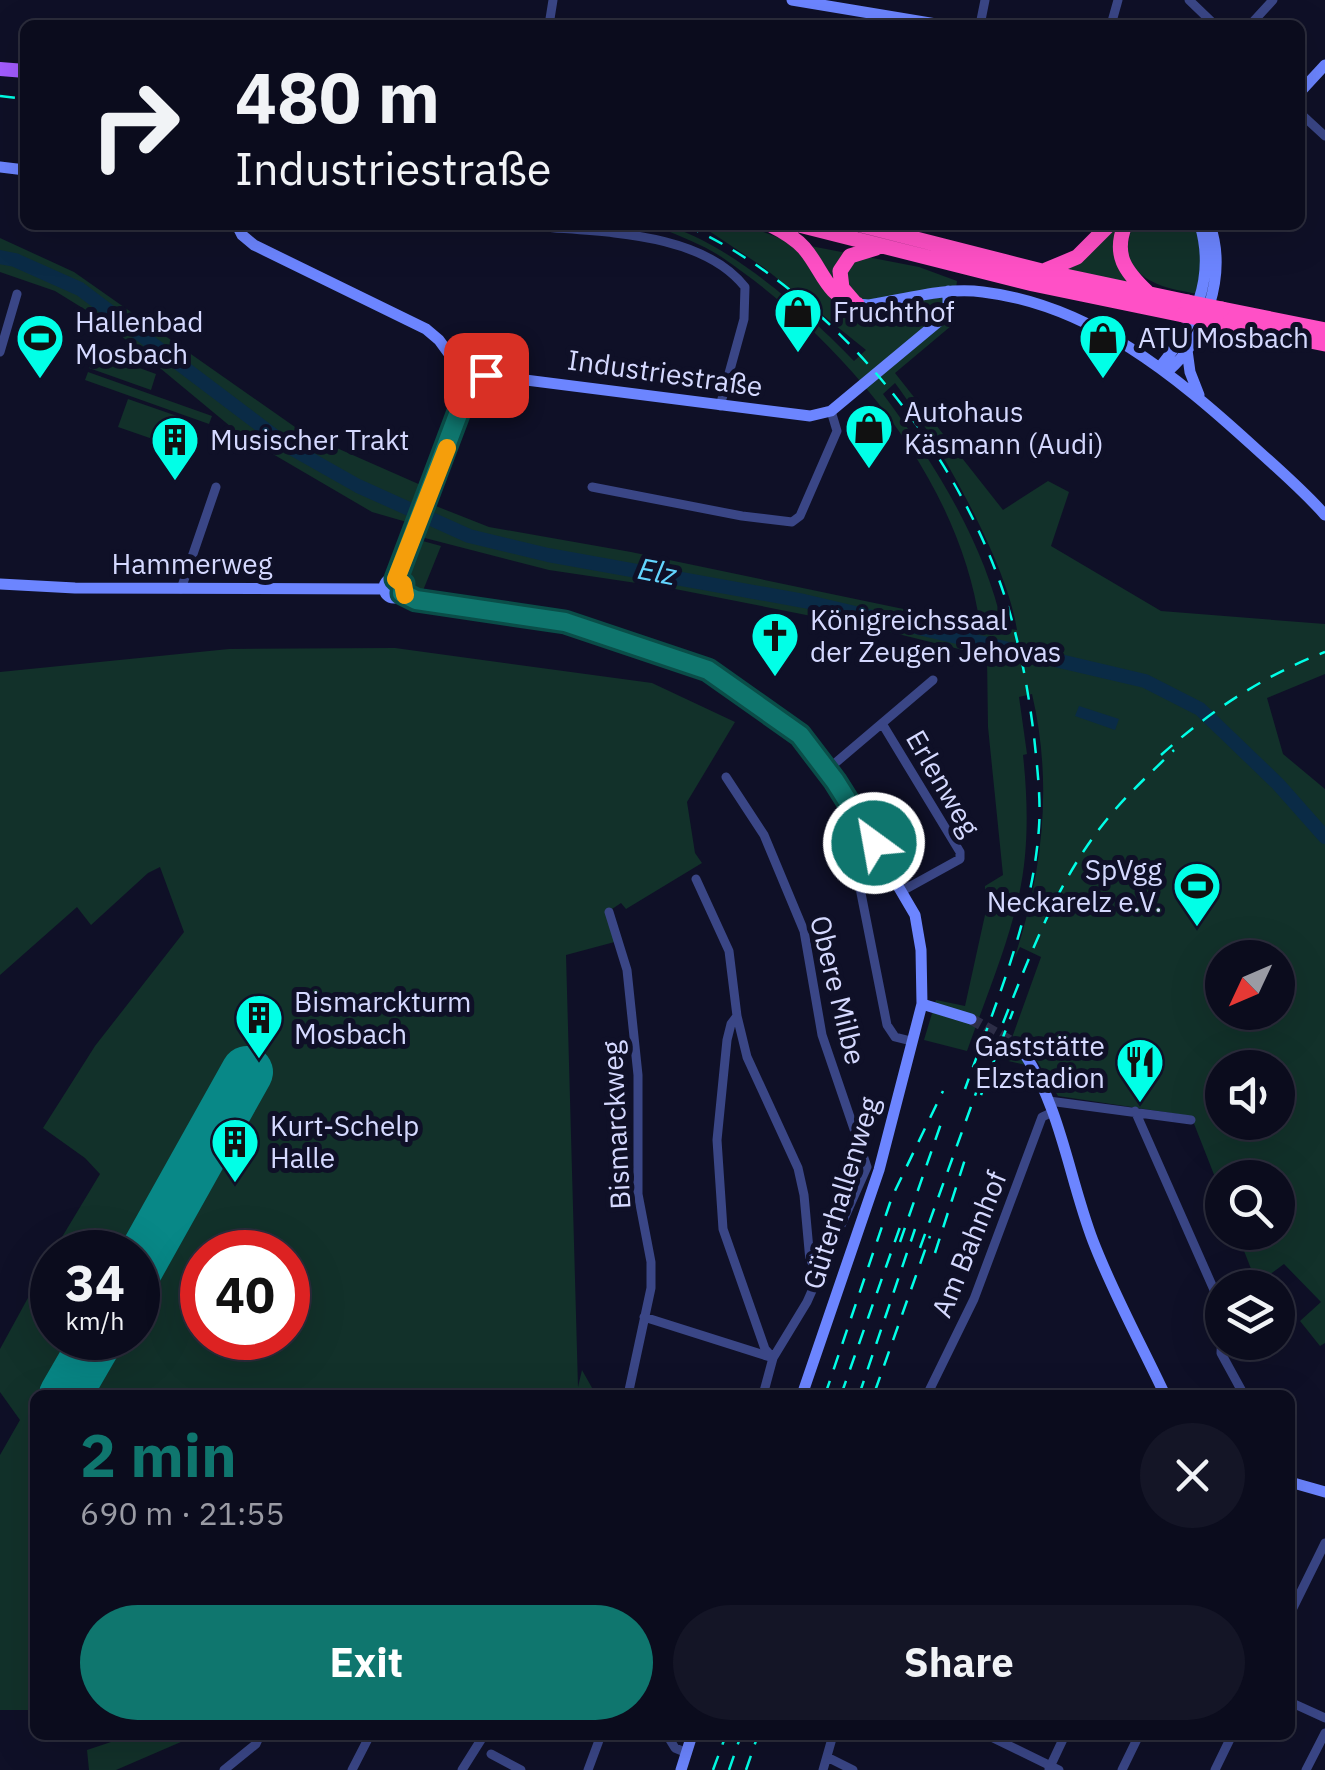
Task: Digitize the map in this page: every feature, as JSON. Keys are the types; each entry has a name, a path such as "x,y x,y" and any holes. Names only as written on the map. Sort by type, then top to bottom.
{"highway":[{"path":"778,230 802,246 828,288 844,301 857,304"},
{"path":"819,230 1033,284 1185,309 1325,344"},
{"path":"897,230 1042,271 1150,295 1185,309"},
{"path":"1042,271 1077,257 1104,230"},
{"path":"1124,230 1120,241 1122,265 1150,295"},
{"path":"857,304 842,288 840,270 860,250 883,246"},
{"path":"1219,316 1325,330"}],"street":[{"path":"792,0 908,20"},
{"path":"1189,0 1210,20"},
{"path":"1255,20 1273,0"},
{"path":"868,14 886,20"},
{"path":"1305,86 1325,64"},
{"path":"1305,118 1325,136"},
{"path":"240,230 254,245 426,329 440,340 471,384 396,579"},
{"path":"565,230 677,243 718,262 734,275 744,287 744,320 720,406"},
{"path":"1200,399 1181,349 1206,274 1201,230"},
{"path":"1164,370 1181,349 1215,283 1218,254 1211,230"},
{"path":"592,487 792,522 800,516 838,431 831,411 938,322 948,307 948,292"},
{"path":"857,304 869,306 948,292 996,294 1066,314 1116,338 1164,370 1325,515"},
{"path":"0,352 17,294"},
{"path":"1148,358 1181,349"},
{"name":"Industriestraße","path":"471,384 486,375 810,416 831,411"},
{"path":"181,589 216,486"},
{"path":"396,579 403,584 402,593 392,598 384,589 388,581 396,579"},
{"name":"Hammerweg","path":"0,584 384,589"},
{"name":"Güterhallenweg","path":"402,593 416,600 565,622 708,670 800,735 827,770 902,891 920,930 922,1004 804,1390"},
{"name":"Erlenweg","path":"827,770 934,680"},
{"name":"Erlenweg","path":"883,724 960,852 960,859 902,891"},
{"name":"Obere Milbe","path":"726,777 764,835 804,931 822,1035 873,1169"},
{"path":"890,870 859,883 887,1025 895,1037 912,1041"},
{"path":"696,880 729,950 737,1016 747,1056 798,1168 810,1261 817,1275"},
{"name":"Bismarckweg","path":"609,912 627,970 638,1075 638,1194 652,1262 629,1390"},
{"path":"922,1004 971,1019"},
{"path":"737,1016 728,1040 717,1140 723,1230 765,1349 774,1358"},
{"path":"1024,1053 1051,1107 1093,1241 1163,1390"},
{"path":"1051,1107 1135,1111 1191,1120"},
{"name":"Am Bahnhof","path":"928,1390 974,1299 1042,1117 1051,1107"},
{"path":"1135,1111 1205,1270"},
{"path":"764,1390 774,1358 808,1302 817,1275 873,1169"},
{"path":"644,1317 774,1358"},
{"path":"1225,1360 1241,1390"},
{"path":"1295,1483 1325,1492"},
{"path":"1295,1604 1325,1543"},
{"path":"1295,1704 1325,1718"},
{"path":"1306,1770 1325,1733"},
{"path":"224,1770 258,1740"},
{"path":"352,1770 367,1740"},
{"path":"462,1770 481,1740"},
{"path":"588,1770 598,1740"},
{"path":"670,1740 674,1748 687,1753"},
{"path":"682,1770 691,1740"},
{"path":"823,1770 832,1740"},
{"path":"997,1740 1053,1769 1063,1740"},
{"path":"1122,1770 1137,1740"},
{"path":"1214,1770 1229,1740"},
{"path":"491,1754 520,1770"},
{"path":"827,1758 853,1770"}],"green space":[{"path":"666,230 686,233 738,262 790,301 854,361 866,350 763,267 708,230 758,230 790,242 919,267 957,281 951,326 895,373 1003,510 1048,481 1069,492 1051,546 1161,611 1325,624 1325,674 1267,698 1283,754 1325,789 1325,1343 1320,1346 1300,1321 1321,1302 1295,1275 1295,1270 1284,1264 1276,1270 1252,1270 1244,1250 1295,1250 1295,1160 1208,1160 1191,1116 1058,1096 1037,1061 1026,1065 1004,1060 1041,957 1020,947 1014,959 1032,894 1042,828 1042,761 1032,694 1019,697 1027,754 1023,755 1026,843 1019,895 1008,935 967,1051 924,1040 936,1000 965,1006 985,915 985,886 1003,875 988,727 987,656 882,630 670,588 549,570 421,537 424,527 372,512 242,436 102,320 55,291 0,272 0,238 74,272 305,434 423,486 418,499 489,527 631,552 980,625 968,570 948,517 921,465 889,417 811,329 716,253","holes":["895,383 968,502 1000,571 1017,630 1003,628 984,565 955,505 883,394"]},
{"path":"1108,230 1122,230 1132,284 1058,269"},
{"path":"1131,230 1196,230 1201,260 1198,294 1157,284 1125,259"},
{"path":"95,352 156,374 151,390 89,368"},
{"path":"88,372 212,416 209,424 85,380"},
{"path":"128,399 177,416 167,444 118,427"},
{"path":"419,540 441,546 422,593 412,587 407,576"},
{"path":"395,648 652,683 735,722 687,802 695,853 702,863 626,909 621,903 612,909 622,940 566,955 578,1387 582,1370 593,1390 30,1390 30,1710 0,1710 0,1455 20,1420 0,1392 0,1349 30,1294 30,1360 160,1360 160,1230 66,1230 100,1174 85,1158 43,1128 95,1046 184,932 160,867 148,873 91,925 77,907 0,975 0,672 229,649"},
{"path":"117,1740 185,1740 116,1770 89,1770 87,1750"}],"water":[{"path":"1079,706 1119,719 1115,730 1075,716"}],"waterway":[{"name":"Elz","path":"0,257 80,289 289,447 358,486 469,536 548,555 804,601 1145,681 1200,709 1278,784 1325,837"}],"runway":[{"path":"159,1230 247,1072"},
{"path":"68,1390 85,1360"}],"tunnel":[{"path":"971,1019 1024,1053"}],"railway":[{"path":"0,96 20,98"},
{"path":"694,230 740,255 793,292 888,387 963,499 991,558 1011,617 1032,721 1039,827 1021,927 965,1089"},
{"path":"1161,755 1238,696 1325,652"},
{"path":"1003,1023 1046,919 1072,869 1112,813 1174,750"},
{"path":"981,1095 1013,1011"},
{"path":"920,1248 981,1079"},
{"path":"827,1390 892,1197 943,1091"},
{"path":"900,1242 944,1115"},
{"path":"935,1253 967,1153"},
{"path":"843,1390 900,1227"},
{"path":"861,1390 915,1229"},
{"path":"875,1390 930,1236"},
{"path":"713,1770 724,1740"},
{"path":"729,1770 739,1740"},
{"path":"746,1770 756,1740"}],"slow traffic":[{"path":"405,595 403,584 396,579 447,448"}],"place":[{"name":"Fruchthof","path":"798,354"},
{"name":"Hallenbad Mosbach","path":"40,380"},
{"name":"ATU Mosbach","path":"1103,380"},
{"name":"Autohaus Käsmann (Audi)","path":"869,470"},
{"name":"Musischer Trakt","path":"175,482"},
{"name":"Königreichssaal der Zeugen Jehovas","path":"775,678"},
{"name":"SpVgg Neckarelz e.V.","path":"1197,928"},
{"name":"Bismarckturm Mosbach","path":"259,1060"},
{"name":"Gaststätte Elzstadion","path":"1140,1104"},
{"name":"Kurt-Schelp Halle","path":"235,1184"}],"route":[{"path":"486,375 476,379 466,393 402,560 396,579 403,584 402,593 416,600 565,622 708,670 800,735 874,843"}]}
